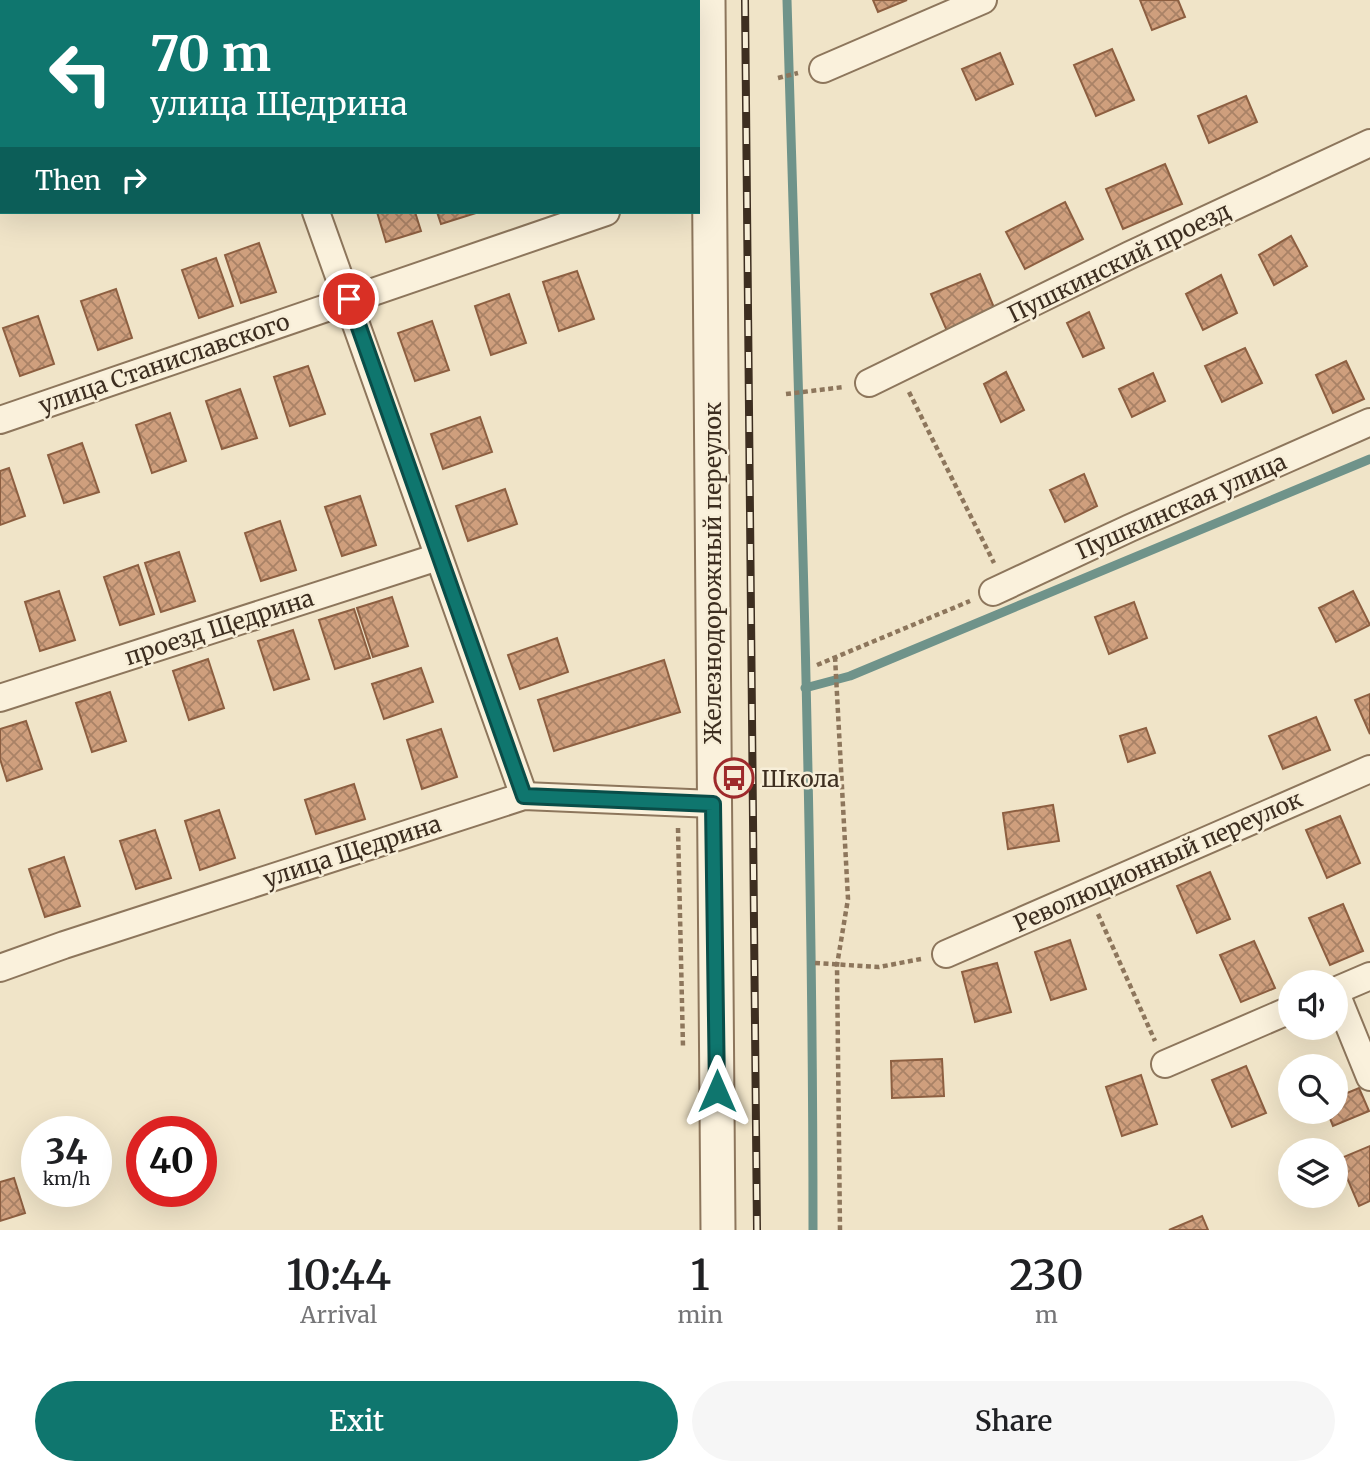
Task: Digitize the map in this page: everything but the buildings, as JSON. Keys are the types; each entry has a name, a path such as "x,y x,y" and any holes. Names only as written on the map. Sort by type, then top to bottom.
{"street":[{"name":"Железнодорожный переулок","path":"708,0 704,178 718,1230"},
{"path":"811,71 983,0"},
{"name":"Пушкинский проезд","path":"869,383 1130,255 1370,144"},
{"path":"317,214 524,796"},
{"name":"улица Станиславского","path":"0,420 600,214"},
{"name":"Пушкинская улица","path":"1000,589 1130,528 1370,422"},
{"name":"проезд Щедрина","path":"0,698 438,557"},
{"name":"Революционный переулок","path":"946,954 1370,769"},
{"name":"улица Щедрина","path":"0,968 524,796 713,804"},
{"path":"1348,985 1370,976"},
{"path":"1165,1064 1278,1015"},
{"path":"1348,1023 1370,1077"}],"path":[{"path":"778,78 811,71"},
{"path":"817,665 1000,589 898,369"},
{"path":"786,394 869,383"},
{"path":"835,657 848,899 837,965 839,1230"},
{"path":"678,802 683,1051"},
{"path":"1088,891 1165,1064"},
{"path":"815,963 879,967 946,954"}],"waterway":[{"path":"787,0 808,769 813,1230"},
{"path":"805,688 850,676 1370,459"}],"railway":[{"path":"745,0 757,1230"}],"place":[{"name":"Школа","path":"734,778"}],"route":[{"path":"349,299 524,796 713,804 717,1091"}]}
